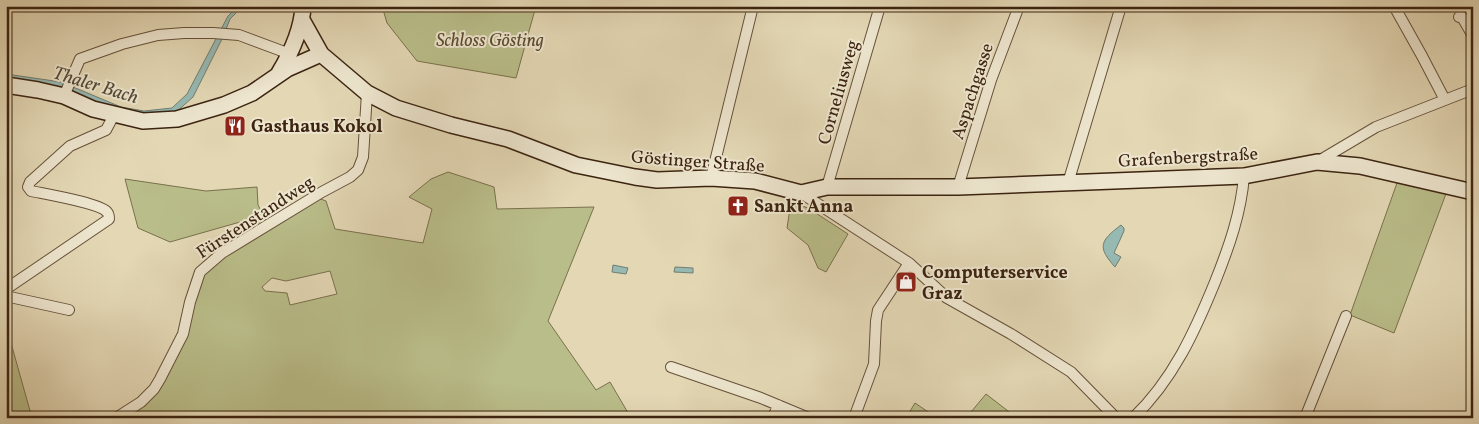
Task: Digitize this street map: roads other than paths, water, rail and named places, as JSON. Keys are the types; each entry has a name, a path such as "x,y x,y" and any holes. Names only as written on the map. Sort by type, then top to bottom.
{"street":[{"path":"711,178 753,6"},
{"name":"Corneliusweg","path":"827,186 880,6"},
{"name":"Aspachgasse","path":"958,187 991,80 1019,6"},
{"path":"1068,182 1120,6"},
{"path":"1394,6 1445,100"},
{"path":"276,76 290,54 303,13"},
{"name":"Göstinger Straße","path":"303,13 321,54 367,92 396,108 451,125 508,139 576,165 657,180 711,178 755,181 801,193 909,263 947,298 1011,334 1071,372 1116,418"},
{"path":"1459,17 1462,18 1473,36"},
{"path":"65,93 80,59 122,44 158,35 184,33 239,35 290,54"},
{"path":"6,85 65,93 93,109 143,121 177,118 231,102 252,93 287,69 321,54"},
{"name":"Grafenbergstraße","path":"801,193 827,186 958,187 1244,176 1317,162 1376,127 1473,89"},
{"name":"Fürstenstandweg","path":"116,418 142,402 160,379 182,334 200,272 222,253 350,177 358,170 363,157 367,92"},
{"path":"6,289 109,219 108,212 91,204 31,191 28,187 30,182 70,146 106,130 114,115"},
{"path":"1317,162 1360,166 1473,192"},
{"path":"1134,418 1166,380 1197,326 1233,236 1244,176"},
{"path":"854,418 874,364 878,310 909,263"},
{"path":"6,295 70,310"},
{"path":"1305,418 1346,316"},
{"path":"671,368 778,405 809,418"},
{"path":"773,418 778,405"}],"water":[{"path":"238,6 243,6 230,19 193,97 174,114 147,117 98,106 59,87 6,80 6,74 61,82 121,107 144,111 172,108 187,94 228,16"},
{"path":"1121,225 1124,231 1114,253 1121,257 1115,267 1105,254 1103,245 1105,240"},
{"path":"613,265 628,268 626,274 612,272"},
{"path":"675,267 693,268 693,273 674,272"}],"place":[{"name":"Gasthaus Kokol","path":"235,126"},
{"name":"Sankt Anna","path":"738,206"},
{"name":"Computerservice Graz","path":"906,282"}],"park label":[{"name":"Schloss Gösting","path":"490,40"}],"water label":[{"name":"Thaler Bach","path":"96,84"}]}
